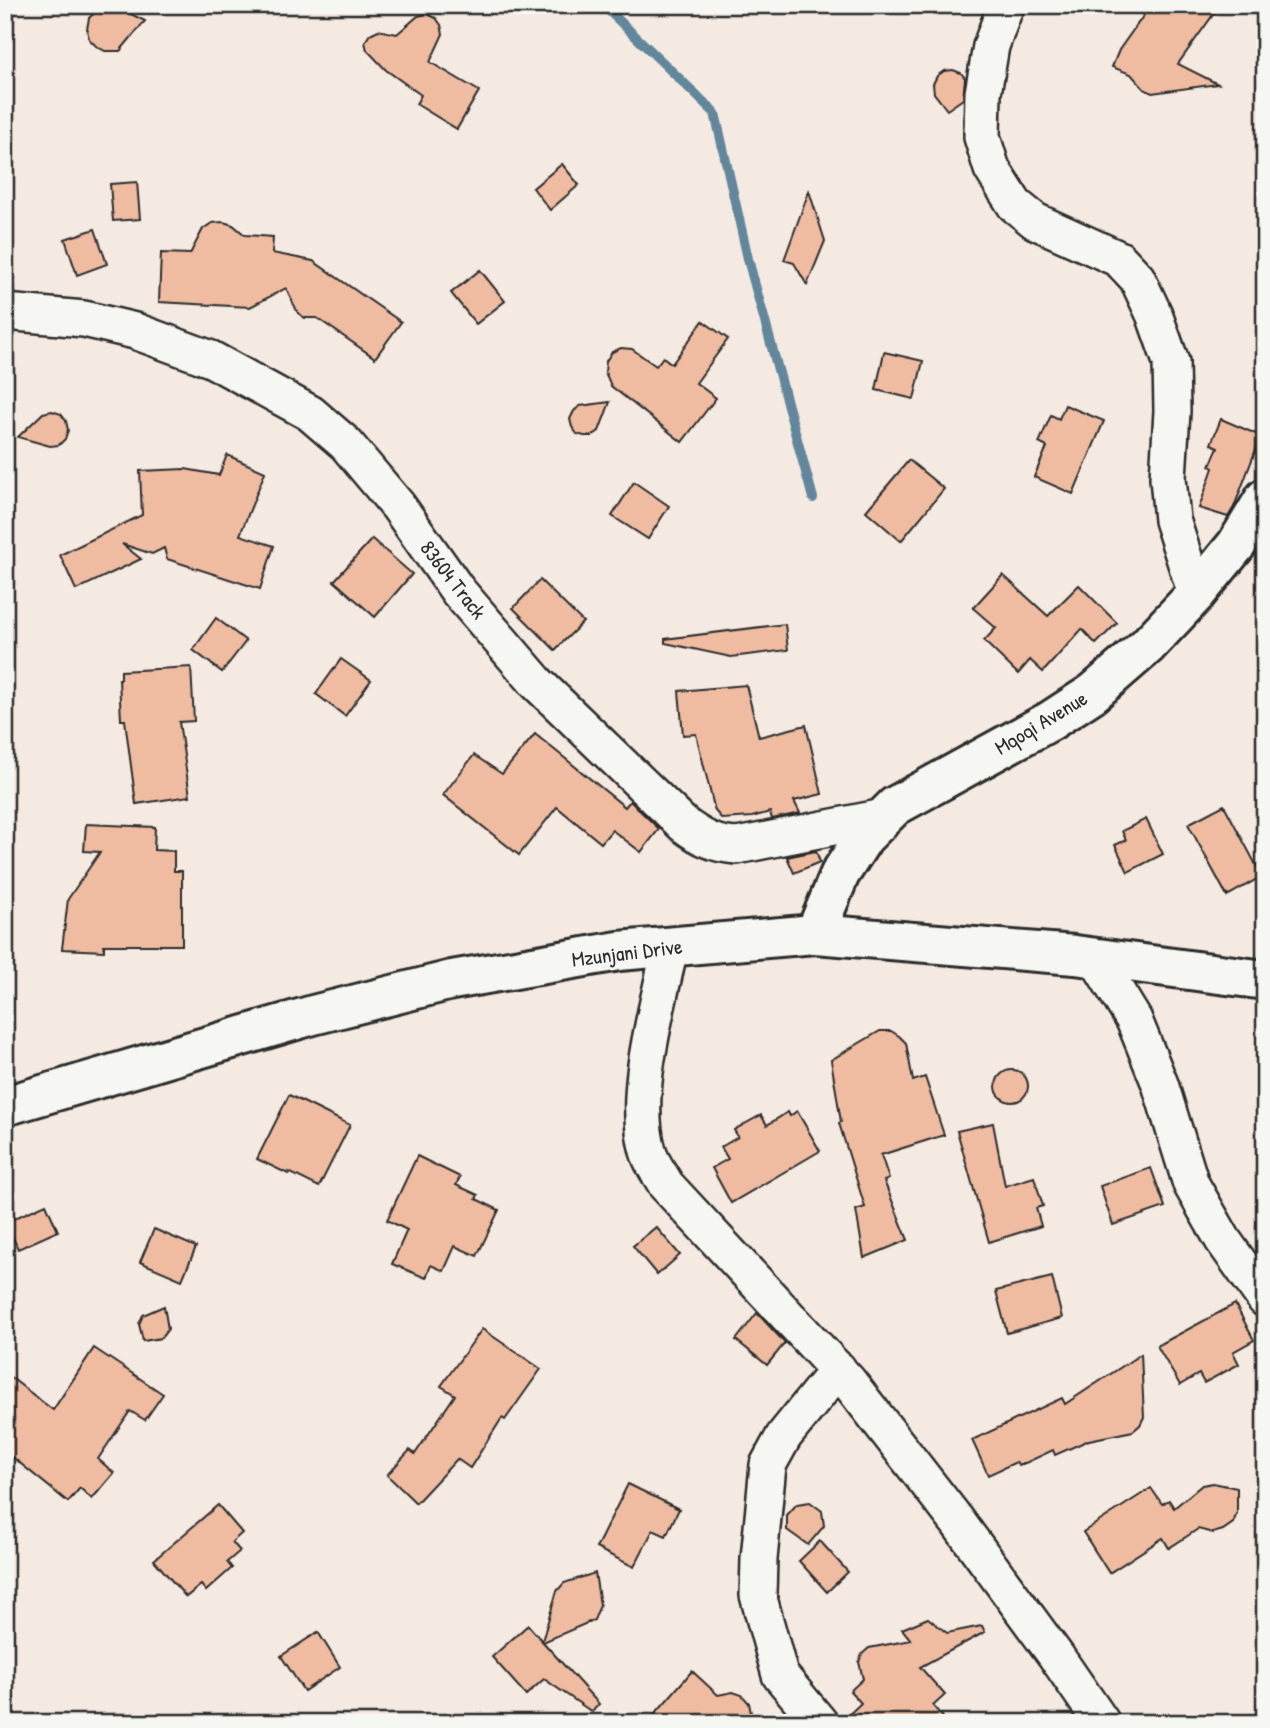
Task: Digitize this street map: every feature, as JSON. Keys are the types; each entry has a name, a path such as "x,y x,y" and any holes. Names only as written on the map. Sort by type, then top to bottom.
{"main road":[{"name":"Mqoqi Avenue","path":"815,934 840,874 864,837 895,806 1050,721 1093,693 1147,646 1196,594 1237,544 1265,498"},
{"name":"Mzunjani Drive","path":"5,1106 313,1014 452,980 619,951 815,934 1096,958 1265,980"}],"street":[{"path":"1006,5 991,46 984,93 982,137 992,169 1015,205 1035,220 1119,259 1137,278 1154,314 1171,362 1172,411 1168,478 1172,520 1196,594"},
{"name":"83604 Track","path":"5,312 84,320 135,331 211,359 310,414 346,444 398,506 458,591 537,683 683,824 700,837 737,846 884,817"},
{"path":"670,946 644,1078 643,1116 648,1152 666,1185 838,1369 957,1521 1102,1723"},
{"path":"1096,958 1134,1020 1160,1084 1191,1184 1223,1240 1265,1299"},
{"path":"820,1723 780,1675 758,1595 759,1559 768,1465 784,1436 838,1369"}],"building":[{"path":"1151,5 1220,5 1178,64 1218,84 1152,93 1144,89 1131,74 1112,67 1119,50"},
{"path":"105,6 115,6 145,21 120,51 105,51 89,39 89,18"},
{"path":"427,14 436,18 443,34 430,62 479,91 457,129 416,104 421,95 386,70 367,50 365,42 370,34 378,30 397,34 418,16"},
{"path":"953,70 965,78 963,99 947,110 934,93 933,84 937,76 944,71"},
{"path":"562,164 579,185 550,210 533,188"},
{"path":"137,182 140,219 113,221 110,184"},
{"path":"809,191 825,241 807,285 794,263 784,260"},
{"path":"212,223 233,225 245,235 273,237 272,253 313,261 401,322 375,358 317,318 305,318 298,313 286,288 250,307 159,302 161,253 190,254 203,229"},
{"path":"95,229 107,264 77,275 65,239"},
{"path":"480,270 505,301 476,324 451,293"},
{"path":"703,321 728,339 696,383 716,398 682,442 611,386 605,372 606,361 612,352 621,348 632,349 656,366 663,357 672,364"},
{"path":"884,352 923,361 914,399 876,390"},
{"path":"610,402 599,431 592,436 577,434 570,419 574,411 580,406"},
{"path":"1065,405 1104,421 1073,494 1034,477 1047,447 1039,443 1051,415 1059,419"},
{"path":"52,411 61,414 68,430 59,445 50,446 18,437 43,413"},
{"path":"1221,419 1261,436 1228,517 1199,508 1213,468 1210,466 1218,447 1211,444"},
{"path":"227,455 265,472 240,535 274,546 260,589 167,559 164,548 152,554 122,544 141,559 76,590 60,555 142,515 140,471 185,469 219,475"},
{"path":"909,460 944,489 901,541 866,511"},
{"path":"634,482 669,506 648,539 612,516"},
{"path":"372,539 412,574 375,617 334,581"},
{"path":"1003,575 1048,616 1079,585 1117,623 1096,644 1082,629 1043,672 1030,660 1018,674 984,641 996,628 973,608"},
{"path":"540,580 583,622 555,650 513,608"},
{"path":"216,618 246,641 222,672 193,650"},
{"path":"785,624 788,650 731,657 665,643 665,639"},
{"path":"341,659 371,680 345,716 316,694"},
{"path":"191,667 194,721 179,722 190,796 136,804 125,720 121,720 121,671"},
{"path":"746,685 759,737 806,725 822,794 794,801 800,813 772,819 770,812 752,817 722,819 715,811 696,734 683,735 679,691"},
{"path":"535,734 625,807 630,801 659,829 641,852 612,830 601,843 557,807 519,855 443,795 474,755 502,774"},
{"path":"1224,805 1262,876 1227,896 1188,824"},
{"path":"1146,819 1163,854 1128,872 1115,845 1126,840 1122,831"},
{"path":"86,824 155,827 154,850 174,851 174,871 182,871 182,945 104,945 104,951 62,949 68,899 100,852 84,851"},
{"path":"816,851 820,862 794,873 787,857"},
{"path":"880,1031 891,1031 906,1043 913,1081 925,1077 944,1135 881,1155 889,1179 884,1181 908,1240 864,1258 856,1210 865,1207 839,1123 841,1122 831,1060"},
{"path":"1012,1070 1023,1075 1028,1086 1023,1097 1012,1102 1001,1097 996,1086 1001,1075"},
{"path":"289,1095 350,1125 319,1187 257,1159"},
{"path":"797,1111 820,1151 731,1203 712,1168 728,1159 721,1147 738,1137 734,1130 761,1115 767,1125 788,1112 790,1116"},
{"path":"993,1123 1005,1186 1034,1177 1043,1206 1036,1208 1041,1226 989,1242 957,1131"},
{"path":"417,1156 460,1177 456,1185 478,1195 476,1199 499,1210 477,1256 455,1246 444,1271 431,1265 426,1278 392,1264 407,1230 387,1220"},
{"path":"1151,1168 1165,1207 1113,1225 1100,1186"},
{"path":"46,1204 58,1231 18,1249 6,1222"},
{"path":"656,1227 680,1255 657,1275 633,1246"},
{"path":"154,1229 196,1247 182,1280 140,1262"},
{"path":"1052,1277 1062,1318 1007,1333 996,1291"},
{"path":"1235,1304 1254,1340 1233,1352 1239,1364 1204,1383 1199,1374 1180,1385 1157,1346"},
{"path":"164,1306 168,1329 161,1338 143,1341 139,1324 143,1315"},
{"path":"757,1313 785,1343 767,1365 736,1340"},
{"path":"482,1329 541,1369 505,1420 502,1418 470,1468 457,1459 416,1503 387,1475 410,1450 415,1454 455,1395 441,1386"},
{"path":"94,1348 163,1394 145,1420 130,1411 98,1459 114,1473 92,1499 80,1488 68,1502 5,1451 5,1373 53,1410"},
{"path":"1141,1354 1144,1417 1133,1431 1089,1440 1055,1455 1053,1450 1019,1466 1016,1462 988,1475 972,1440 1062,1398 1065,1404"},
{"path":"1213,1483 1237,1488 1237,1513 1233,1523 1213,1533 1198,1529 1169,1548 1163,1538 1109,1573 1083,1532 1151,1488 1162,1504 1169,1500 1174,1508 1202,1485"},
{"path":"628,1484 679,1509 666,1536 653,1530 634,1567 596,1548"},
{"path":"810,1502 822,1511 824,1526 808,1545 787,1530 787,1515 797,1504"},
{"path":"218,1505 242,1533 232,1542 240,1551 227,1562 232,1568 206,1591 201,1585 186,1597 154,1560"},
{"path":"820,1541 848,1572 827,1592 799,1561"},
{"path":"595,1573 600,1605 594,1620 543,1642 599,1704 592,1712 544,1679 526,1695 492,1657 528,1625 542,1641 557,1591 564,1583"},
{"path":"928,1618 947,1633 982,1626 985,1632 920,1667 945,1695 933,1706 948,1723 840,1723 861,1703 850,1691 863,1679 859,1662 862,1654 869,1648 911,1640 902,1629"},
{"path":"318,1632 340,1667 304,1691 281,1656"},
{"path":"692,1671 718,1695 733,1692 742,1695 749,1703 753,1723 647,1723"}],"waterway":[{"path":"603,5 715,113 749,263 813,498"}]}
